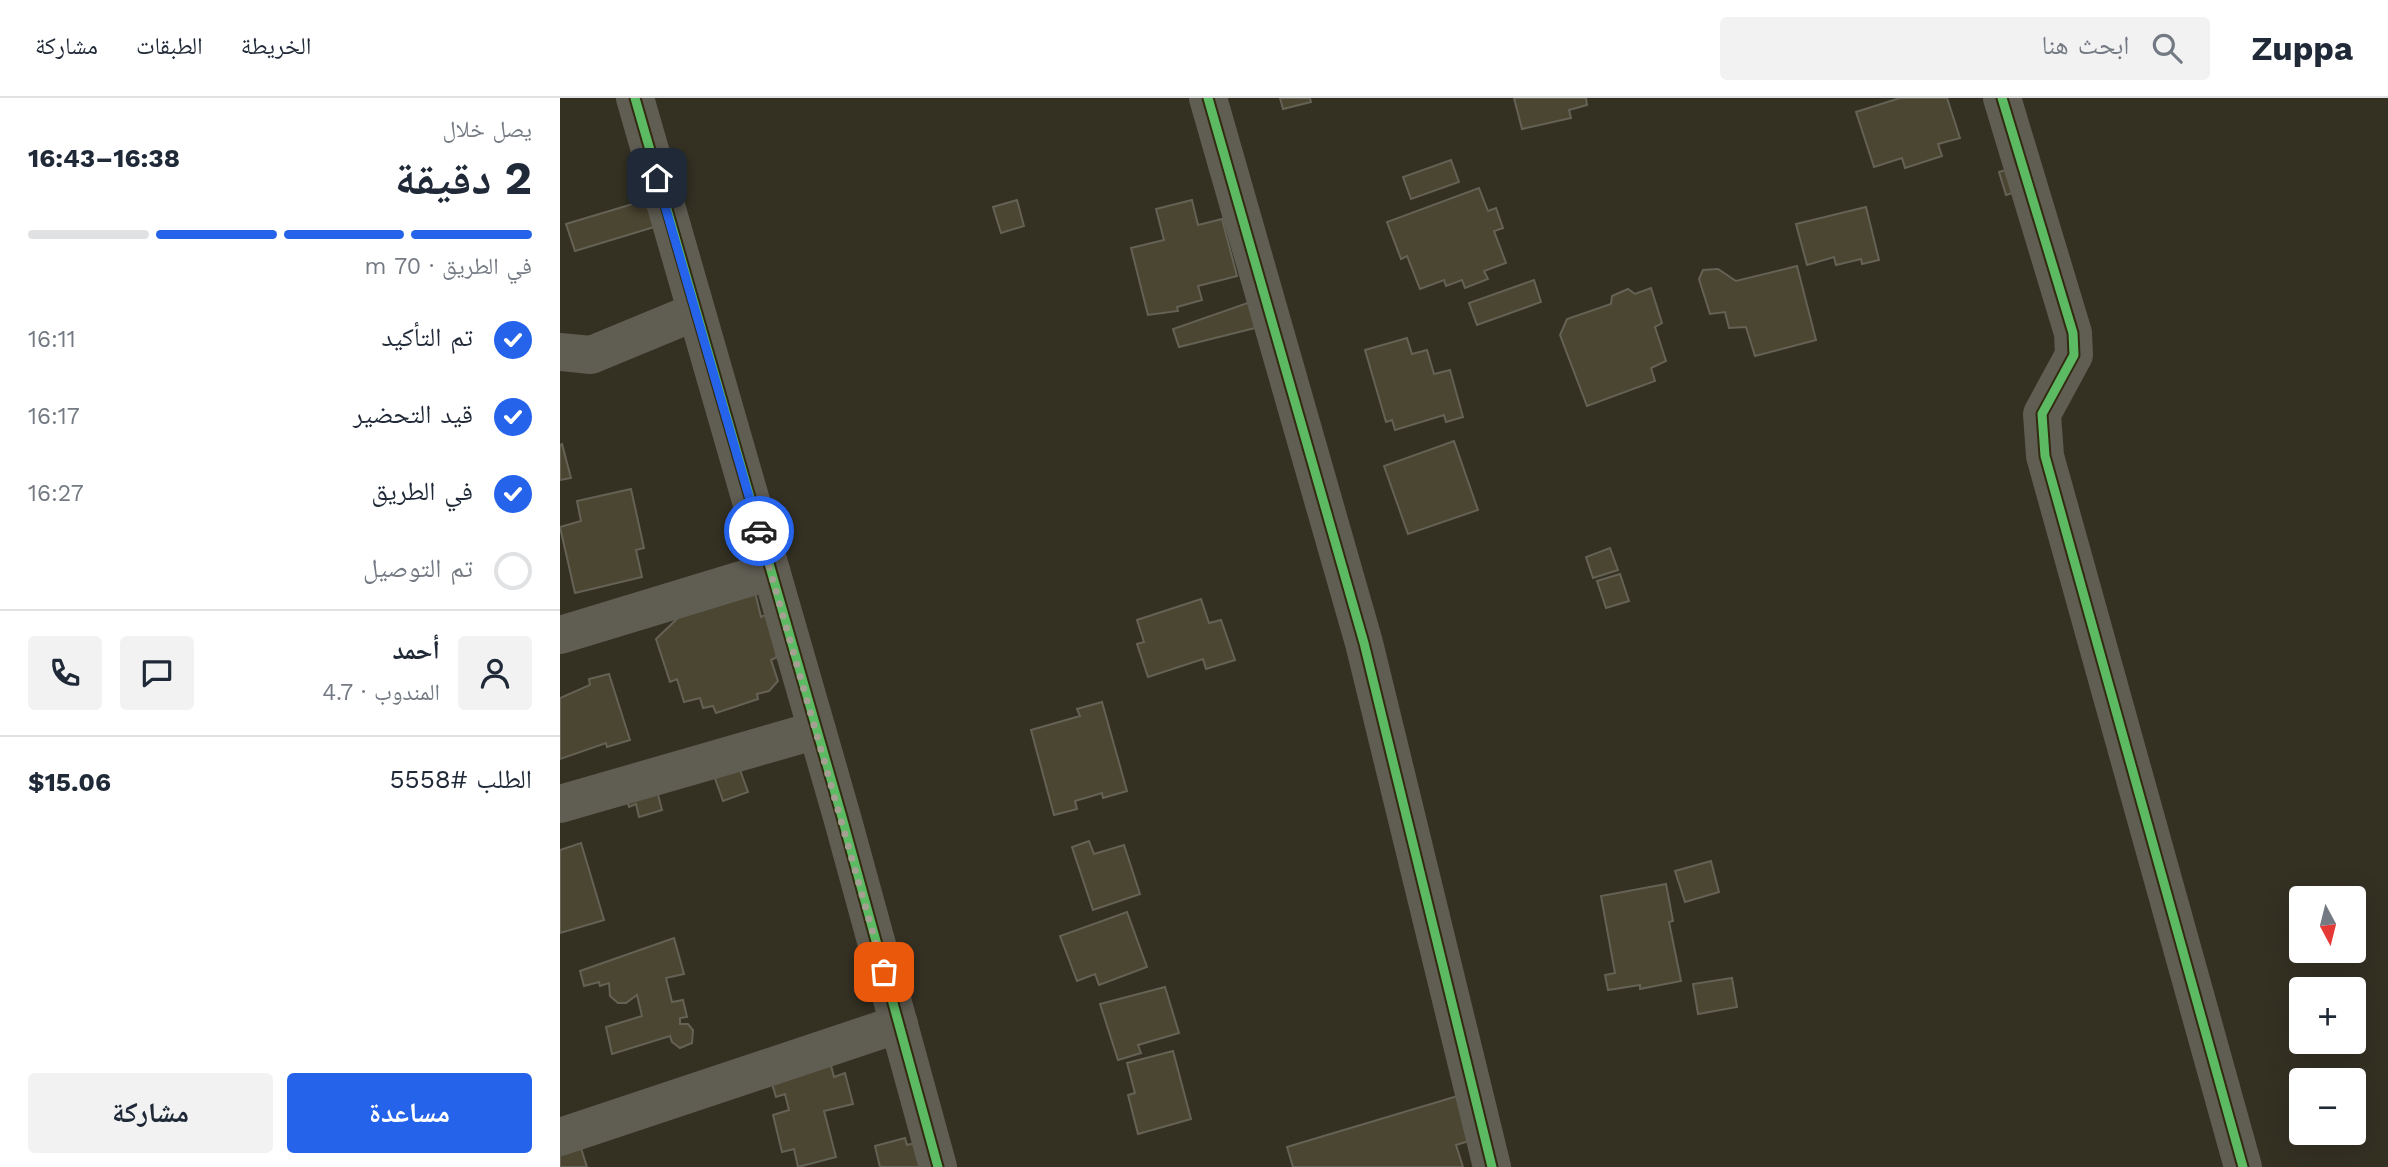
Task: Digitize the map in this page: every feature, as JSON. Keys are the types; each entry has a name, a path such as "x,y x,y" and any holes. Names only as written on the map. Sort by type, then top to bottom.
{"street":[{"path":"635,98 817,730 938,1167"},
{"path":"1208,98 1364,643 1492,1167"},
{"path":"2002,98 2073,333 2074,355 2042,414 2045,456 2243,1167"},
{"path":"570,361 695,312"},
{"path":"560,635 771,571"},
{"path":"560,804 817,730"},
{"path":"560,1137 899,1024"}],"building":[{"path":"1280,98 1310,98 1311,102 1283,109"},
{"path":"1514,98 1586,98 1587,105 1569,110 1571,118 1522,129"},
{"path":"1900,98 1947,98 1960,138 1938,144 1942,156 1905,168 1902,158 1874,167 1856,112"},
{"path":"1451,160 1459,182 1411,199 1403,177"},
{"path":"2026,164 2032,187 2006,195 1999,172"},
{"path":"1479,188 1488,211 1496,208 1503,228 1494,231 1506,263 1484,271 1488,279 1465,288 1462,280 1446,286 1444,280 1420,289 1407,256 1401,259 1387,222"},
{"path":"646,200 654,227 575,251 566,224"},
{"path":"1017,200 1024,226 1001,233 993,207"},
{"path":"1192,200 1198,225 1222,219 1237,276 1198,286 1202,300 1177,307 1178,311 1148,315 1131,248 1164,240 1156,209"},
{"path":"1866,207 1879,260 1862,264 1861,259 1836,265 1834,257 1807,265 1796,224"},
{"path":"1797,266 1816,340 1755,356 1746,327 1729,328 1725,312 1710,314 1699,279 1703,270 1718,269 1736,281"},
{"path":"1534,280 1541,302 1477,325 1469,303"},
{"path":"1651,288 1662,323 1655,327 1666,361 1651,368 1655,381 1587,406 1560,335 1567,319 1611,304 1612,296 1628,289 1635,294"},
{"path":"1259,299 1267,325 1179,347 1173,329"},
{"path":"1407,338 1412,354 1427,350 1434,374 1450,370 1463,417 1446,422 1444,415 1395,430 1392,420 1386,422 1365,350"},
{"path":"1454,441 1478,510 1408,534 1384,466"},
{"path":"562,444 571,478 560,480 560,445"},
{"path":"631,489 644,548 636,550 642,577 575,593 560,527 581,521 577,501"},
{"path":"1610,548 1618,570 1593,578 1586,557"},
{"path":"1620,574 1629,601 1606,608 1597,581"},
{"path":"755,592 761,617 767,614 777,657 771,660 778,681 769,691 757,694 758,699 716,713 713,706 703,708 700,698 684,702 677,679 670,682 656,639 679,617"},
{"path":"1201,599 1209,623 1221,620 1235,660 1206,669 1203,659 1148,677 1137,644 1144,642 1137,620"},
{"path":"609,674 630,740 607,747 606,743 560,759 560,698 590,685 589,679"},
{"path":"1102,702 1127,791 1103,798 1102,793 1075,801 1077,809 1054,815 1031,730 1080,716 1077,709"},
{"path":"737,762 748,792 723,801 712,770"},
{"path":"656,787 662,810 639,817 636,804 629,807 626,797"},
{"path":"1089,841 1094,854 1124,845 1140,894 1093,910 1072,847"},
{"path":"581,843 604,920 560,933 560,850"},
{"path":"1711,861 1719,892 1685,902 1675,871"},
{"path":"1666,884 1673,921 1669,922 1681,981 1640,989 1640,985 1608,990 1605,975 1615,973 1601,896"},
{"path":"1127,912 1147,967 1099,985 1095,974 1077,981 1060,936"},
{"path":"674,938 684,974 666,978 672,1002 683,1000 687,1017 680,1018 680,1024 688,1024 693,1030 692,1043 680,1048 672,1042 670,1036 612,1054 606,1027 642,1016 637,995 626,1003 618,1003 610,996 609,983 600,986 599,982 584,986 580,971"},
{"path":"1732,978 1737,1007 1698,1014 1693,984"},
{"path":"1165,987 1179,1033 1138,1045 1141,1053 1118,1060 1100,1004"},
{"path":"1173,1051 1191,1119 1138,1134 1128,1095 1135,1093 1127,1063"},
{"path":"829,1058 834,1077 845,1073 853,1104 824,1111 836,1157 798,1167 794,1149 782,1152 773,1115 789,1110 785,1094 776,1097 769,1074"},
{"path":"1471,1092 1485,1136 1456,1145 1463,1167 1293,1167 1287,1147"},
{"path":"905,1138 907,1145 931,1139 925,1167 880,1167 875,1146"},
{"path":"578,1139 587,1167 560,1167 560,1145"}],"cycle path":[{"path":"635,98 842,817 938,1167"},
{"path":"1208,98 1364,643 1492,1167"},
{"path":"2002,98 2073,333 2074,355 2042,414 2045,456 2243,1167"}],"way so far":[{"path":"759,531 884,972"}],"route":[{"path":"657,178 759,531"}]}
